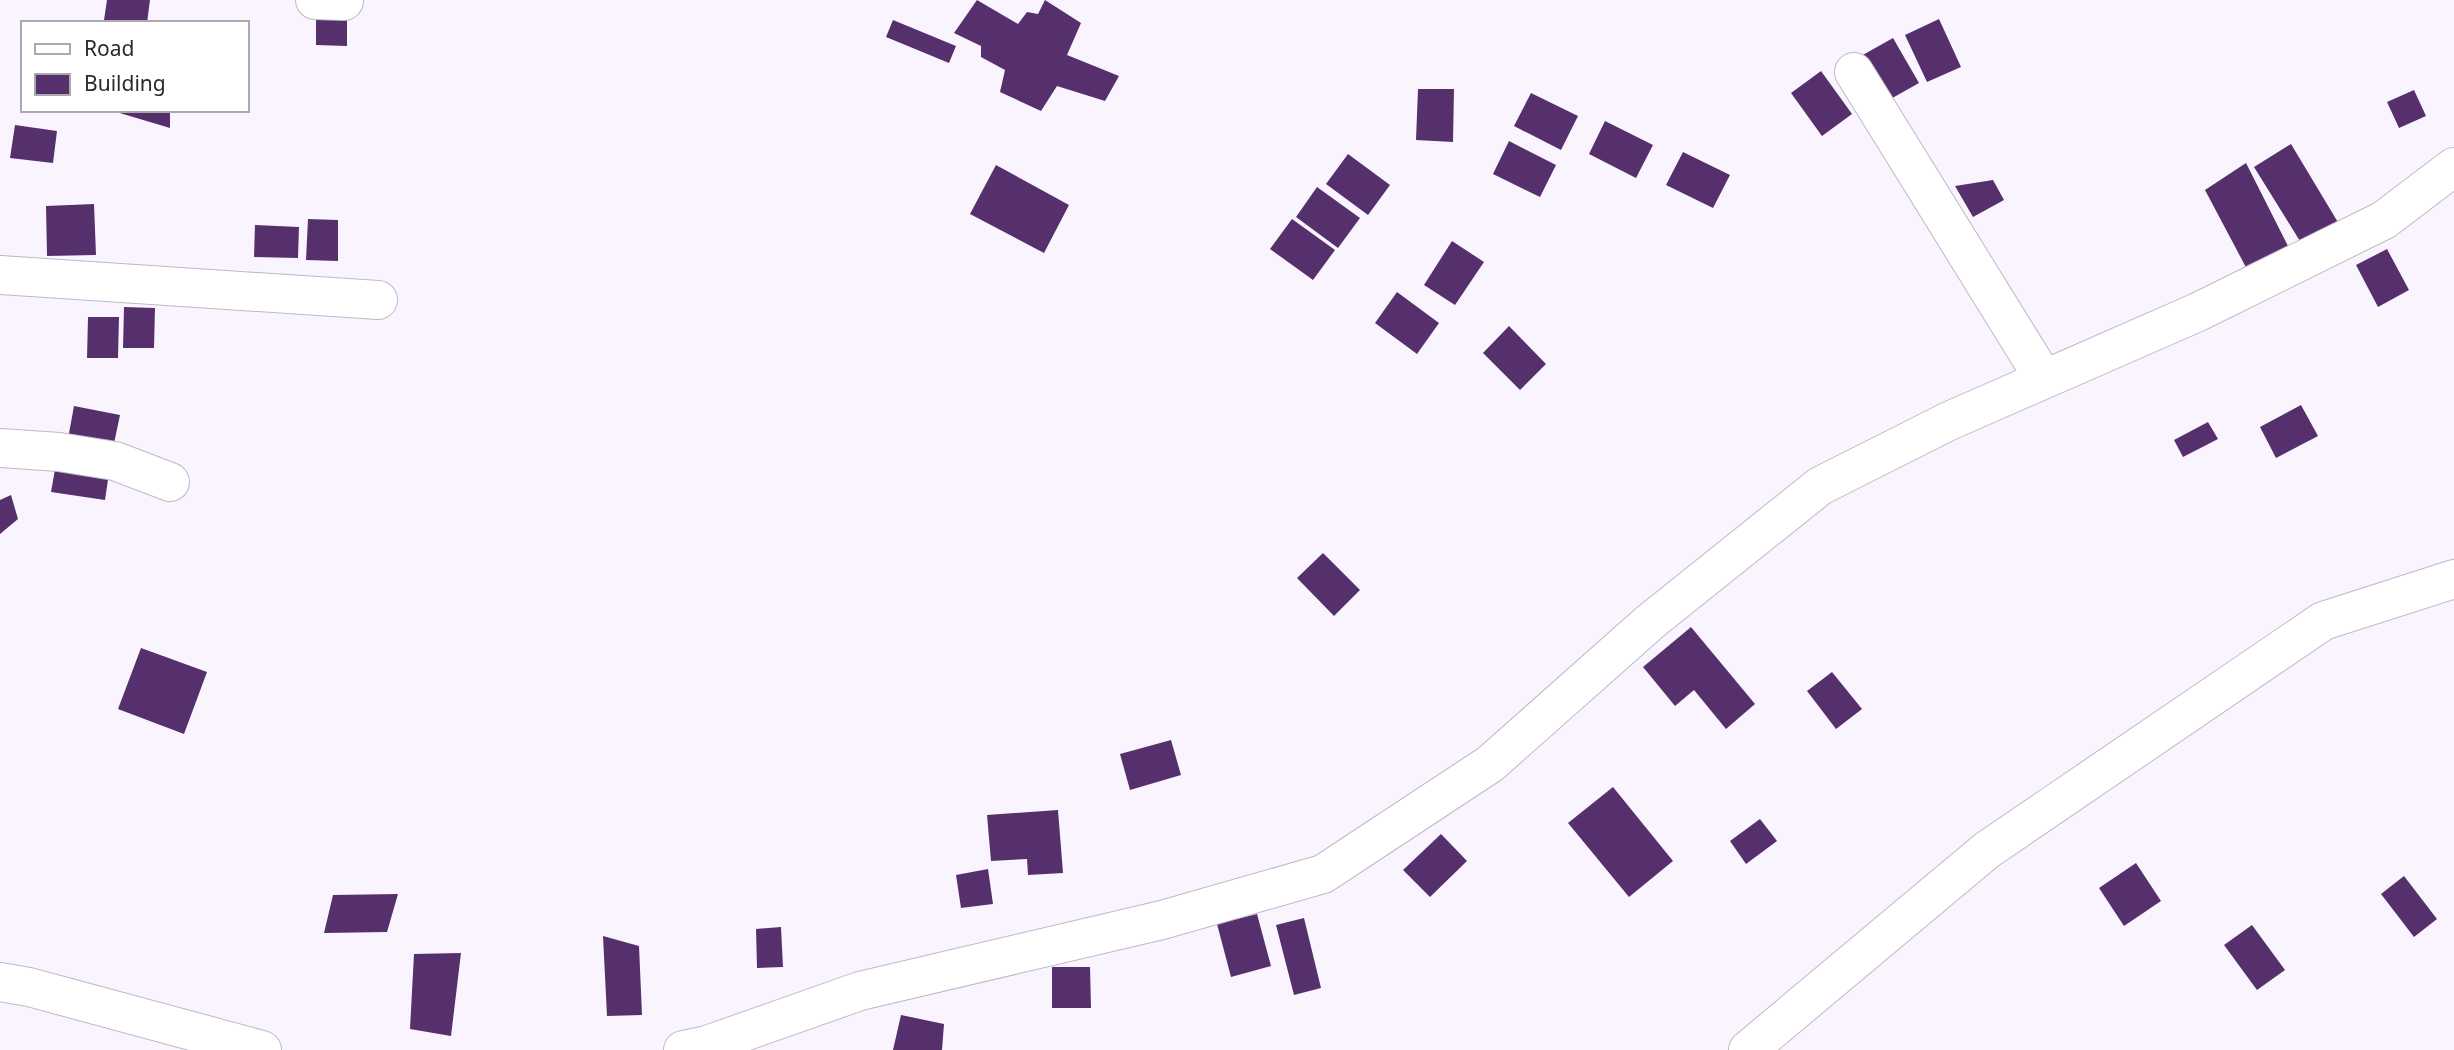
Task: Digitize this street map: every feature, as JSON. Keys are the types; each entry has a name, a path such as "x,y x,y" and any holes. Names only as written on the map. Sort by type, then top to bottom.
{"street":[{"path":"1854,72 2044,379"},
{"path":"683,1050 707,1045 860,991 1162,920 1323,874 1490,764 1650,622 1820,486 1949,421 2198,312 2384,220 2454,167"},
{"path":"0,275 378,300"},
{"path":"0,448 58,452 115,461 170,482"},
{"path":"1748,1050 1987,850 2323,621 2454,579"},
{"path":"0,982 29,987 262,1050"}],"building":[{"path":"107,0 150,0 147,21 104,20"},
{"path":"977,0 1018,24 1027,12 1038,14 1045,0 1081,23 1067,55 1119,76 1105,101 1057,86 1041,111 1000,92 1005,70 981,57 981,46 954,33"},
{"path":"316,4 347,4 347,46 316,45"},
{"path":"1939,19 1961,67 1927,82 1905,35"},
{"path":"893,20 956,46 949,63 886,37"},
{"path":"1893,38 1919,83 1887,101 1861,56"},
{"path":"1821,71 1852,114 1822,136 1791,93"},
{"path":"1418,89 1454,89 1453,142 1416,140"},
{"path":"2414,90 2426,116 2399,128 2387,102"},
{"path":"1531,93 1578,116 1561,150 1514,126"},
{"path":"116,112 170,112 170,128"},
{"path":"1605,121 1653,145 1636,178 1589,154"},
{"path":"15,125 57,131 53,163 10,158"},
{"path":"1509,141 1556,165 1540,197 1493,174"},
{"path":"2291,144 2339,224 2303,246 2254,167"},
{"path":"1683,152 1730,175 1713,208 1666,185"},
{"path":"1348,154 1390,185 1368,215 1326,184"},
{"path":"2246,163 2291,252 2249,273 2205,190"},
{"path":"996,165 1069,205 1044,253 970,214"},
{"path":"1993,180 2004,200 1973,217 1955,186"},
{"path":"1317,187 1360,218 1338,248 1296,217"},
{"path":"94,204 96,255 47,256 46,206"},
{"path":"308,219 338,220 338,261 306,260"},
{"path":"1292,219 1335,250 1313,280 1270,249"},
{"path":"255,225 299,227 298,258 254,257"},
{"path":"1452,241 1484,262 1455,305 1424,285"},
{"path":"2387,249 2409,290 2378,307 2356,265"},
{"path":"1397,292 1439,323 1417,354 1375,323"},
{"path":"124,307 155,308 154,348 123,348"},
{"path":"88,317 119,317 118,358 87,358"},
{"path":"1509,326 1546,364 1520,390 1483,353"},
{"path":"2301,405 2318,436 2276,458 2260,427"},
{"path":"74,406 120,415 112,453 67,444"},
{"path":"2208,422 2218,439 2183,457 2174,440"},
{"path":"57,458 110,466 105,500 51,492"},
{"path":"11,495 18,519 0,534 0,500"},
{"path":"1323,553 1360,590 1334,616 1297,578"},
{"path":"1691,627 1755,704 1726,729 1694,690 1675,706 1643,667"},
{"path":"141,648 207,672 184,734 118,709"},
{"path":"1832,672 1862,709 1836,729 1807,691"},
{"path":"1171,740 1181,775 1130,790 1120,754"},
{"path":"1613,787 1673,861 1629,897 1568,823"},
{"path":"1058,810 1063,873 1028,875 1027,859 991,861 987,815"},
{"path":"1760,819 1777,841 1746,864 1730,841"},
{"path":"1441,834 1467,861 1430,897 1403,870"},
{"path":"2136,863 2161,901 2124,926 2099,888"},
{"path":"988,869 993,904 961,908 956,875"},
{"path":"2404,876 2437,919 2414,937 2381,894"},
{"path":"398,894 387,932 324,933 333,895"},
{"path":"1257,914 1271,966 1231,977 1217,924"},
{"path":"1304,918 1321,988 1294,995 1276,925"},
{"path":"2252,925 2285,970 2257,990 2224,945"},
{"path":"781,927 783,967 757,968 756,929"},
{"path":"603,936 639,946 642,1015 607,1016"},
{"path":"461,953 451,1036 410,1029 414,954"},
{"path":"1052,967 1090,967 1091,1008 1052,1008"},
{"path":"901,1015 944,1024 942,1050 893,1050"}]}
